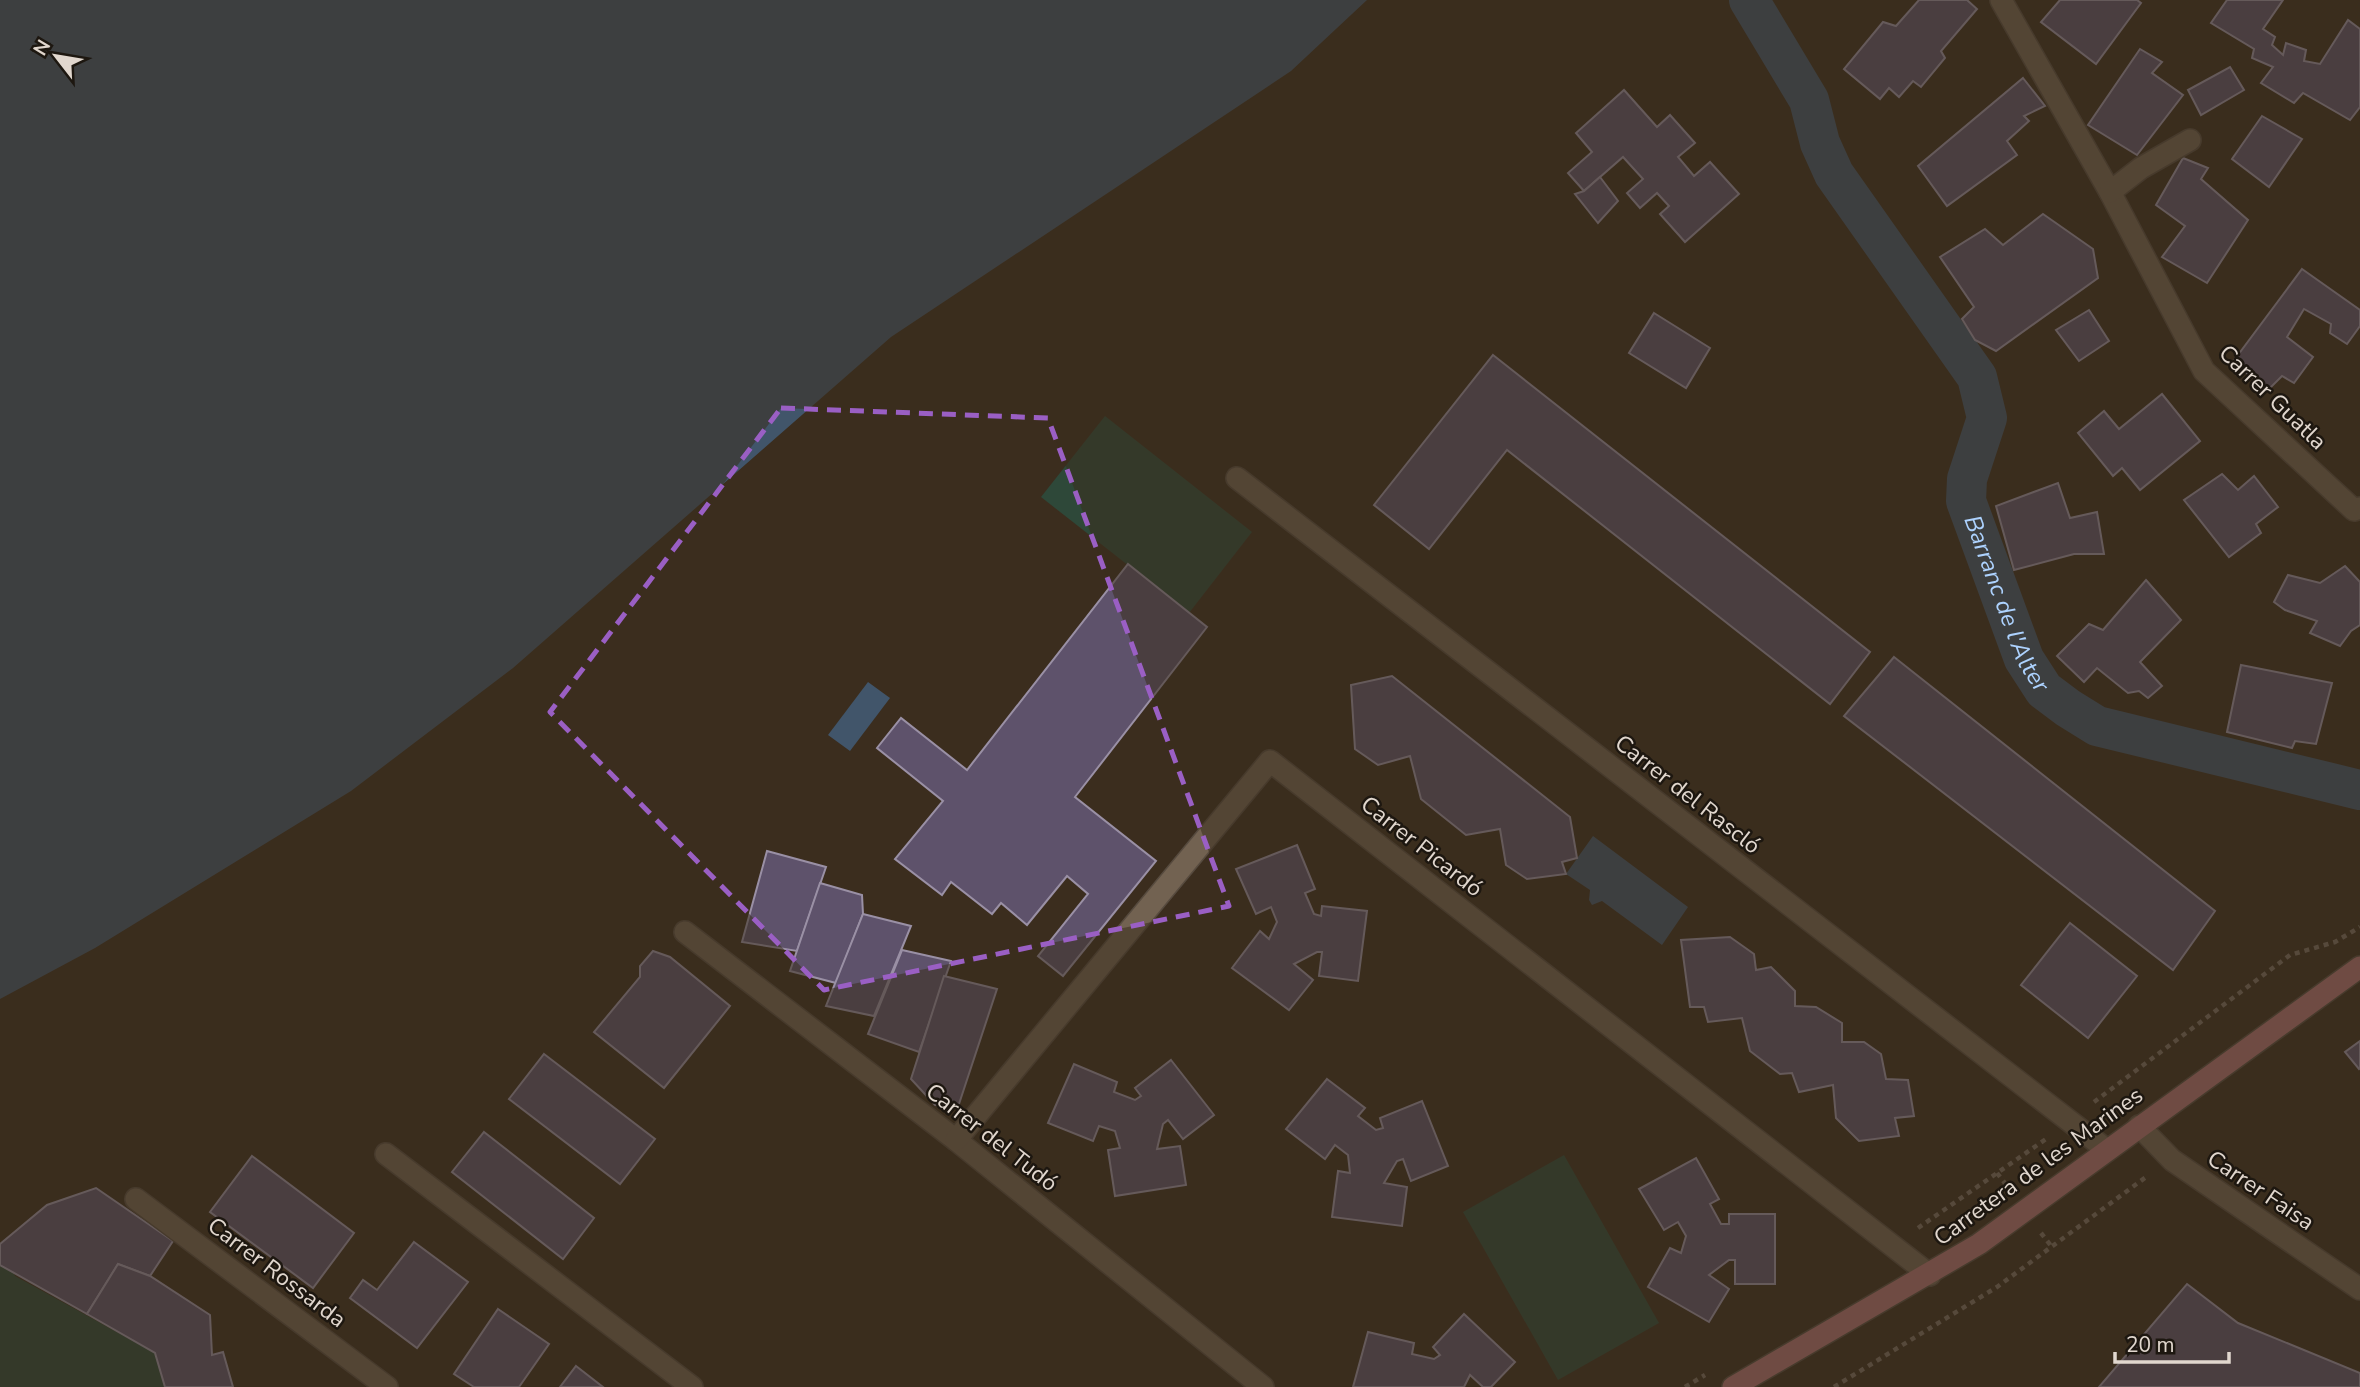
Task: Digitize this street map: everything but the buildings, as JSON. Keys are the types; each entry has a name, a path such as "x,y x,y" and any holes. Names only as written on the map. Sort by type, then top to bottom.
{"main road":[{"name":"Carretera de les Marines","path":"1733,1387 1930,1275 1979,1244 2360,967"}],"street":[{"name":"Carrer Guatla","path":"2001,0 2110,192 2204,371 2354,510 2360,508"},
{"path":"2110,192 2141,168 2190,140"},
{"name":"Carrer del Rascló","path":"1237,478 2107,1150"},
{"name":"Carrer Picardó","path":"956,1140 1270,761 1930,1275"},
{"name":"Carrer del Tudó","path":"685,932 956,1140 1263,1387"},
{"name":"Carrer Faisa","path":"2139,1126 2172,1160 2360,1289"},
{"path":"386,1154 692,1387"},
{"name":"Carrer Rossarda","path":"136,1199 387,1387"}],"path":[{"path":"2095,1101 2290,955 2334,942 2360,927"},
{"path":"1913,1232 2048,1138"},
{"path":"1834,1387 1997,1287 2153,1171"}],"highlighted area":[{"path":"781,408 1048,418 1229,906 824,990 550,712"}],"green space":[{"path":"1105,416 1252,532 1189,613 1041,497"},
{"path":"1564,1155 1659,1323 1558,1380 1463,1212"},
{"path":"4,1252 15,1276 155,1353 165,1387 0,1387 0,1256"}],"water":[{"path":"0,0 1367,0 1291,71 891,337 513,668 351,791 95,948 0,999"},
{"path":"868,682 890,698 850,751 828,735"},
{"path":"1593,836 1688,907 1662,945 1602,901 1592,905 1589,900 1590,890 1566,874"}],"waterway":[{"name":"Barranc de l'Alter","path":"1749,0 1809,100 1820,143 1834,174 1977,377 1987,418 1967,479 1966,501 2024,659 2044,690 2097,726 2360,790"}]}
